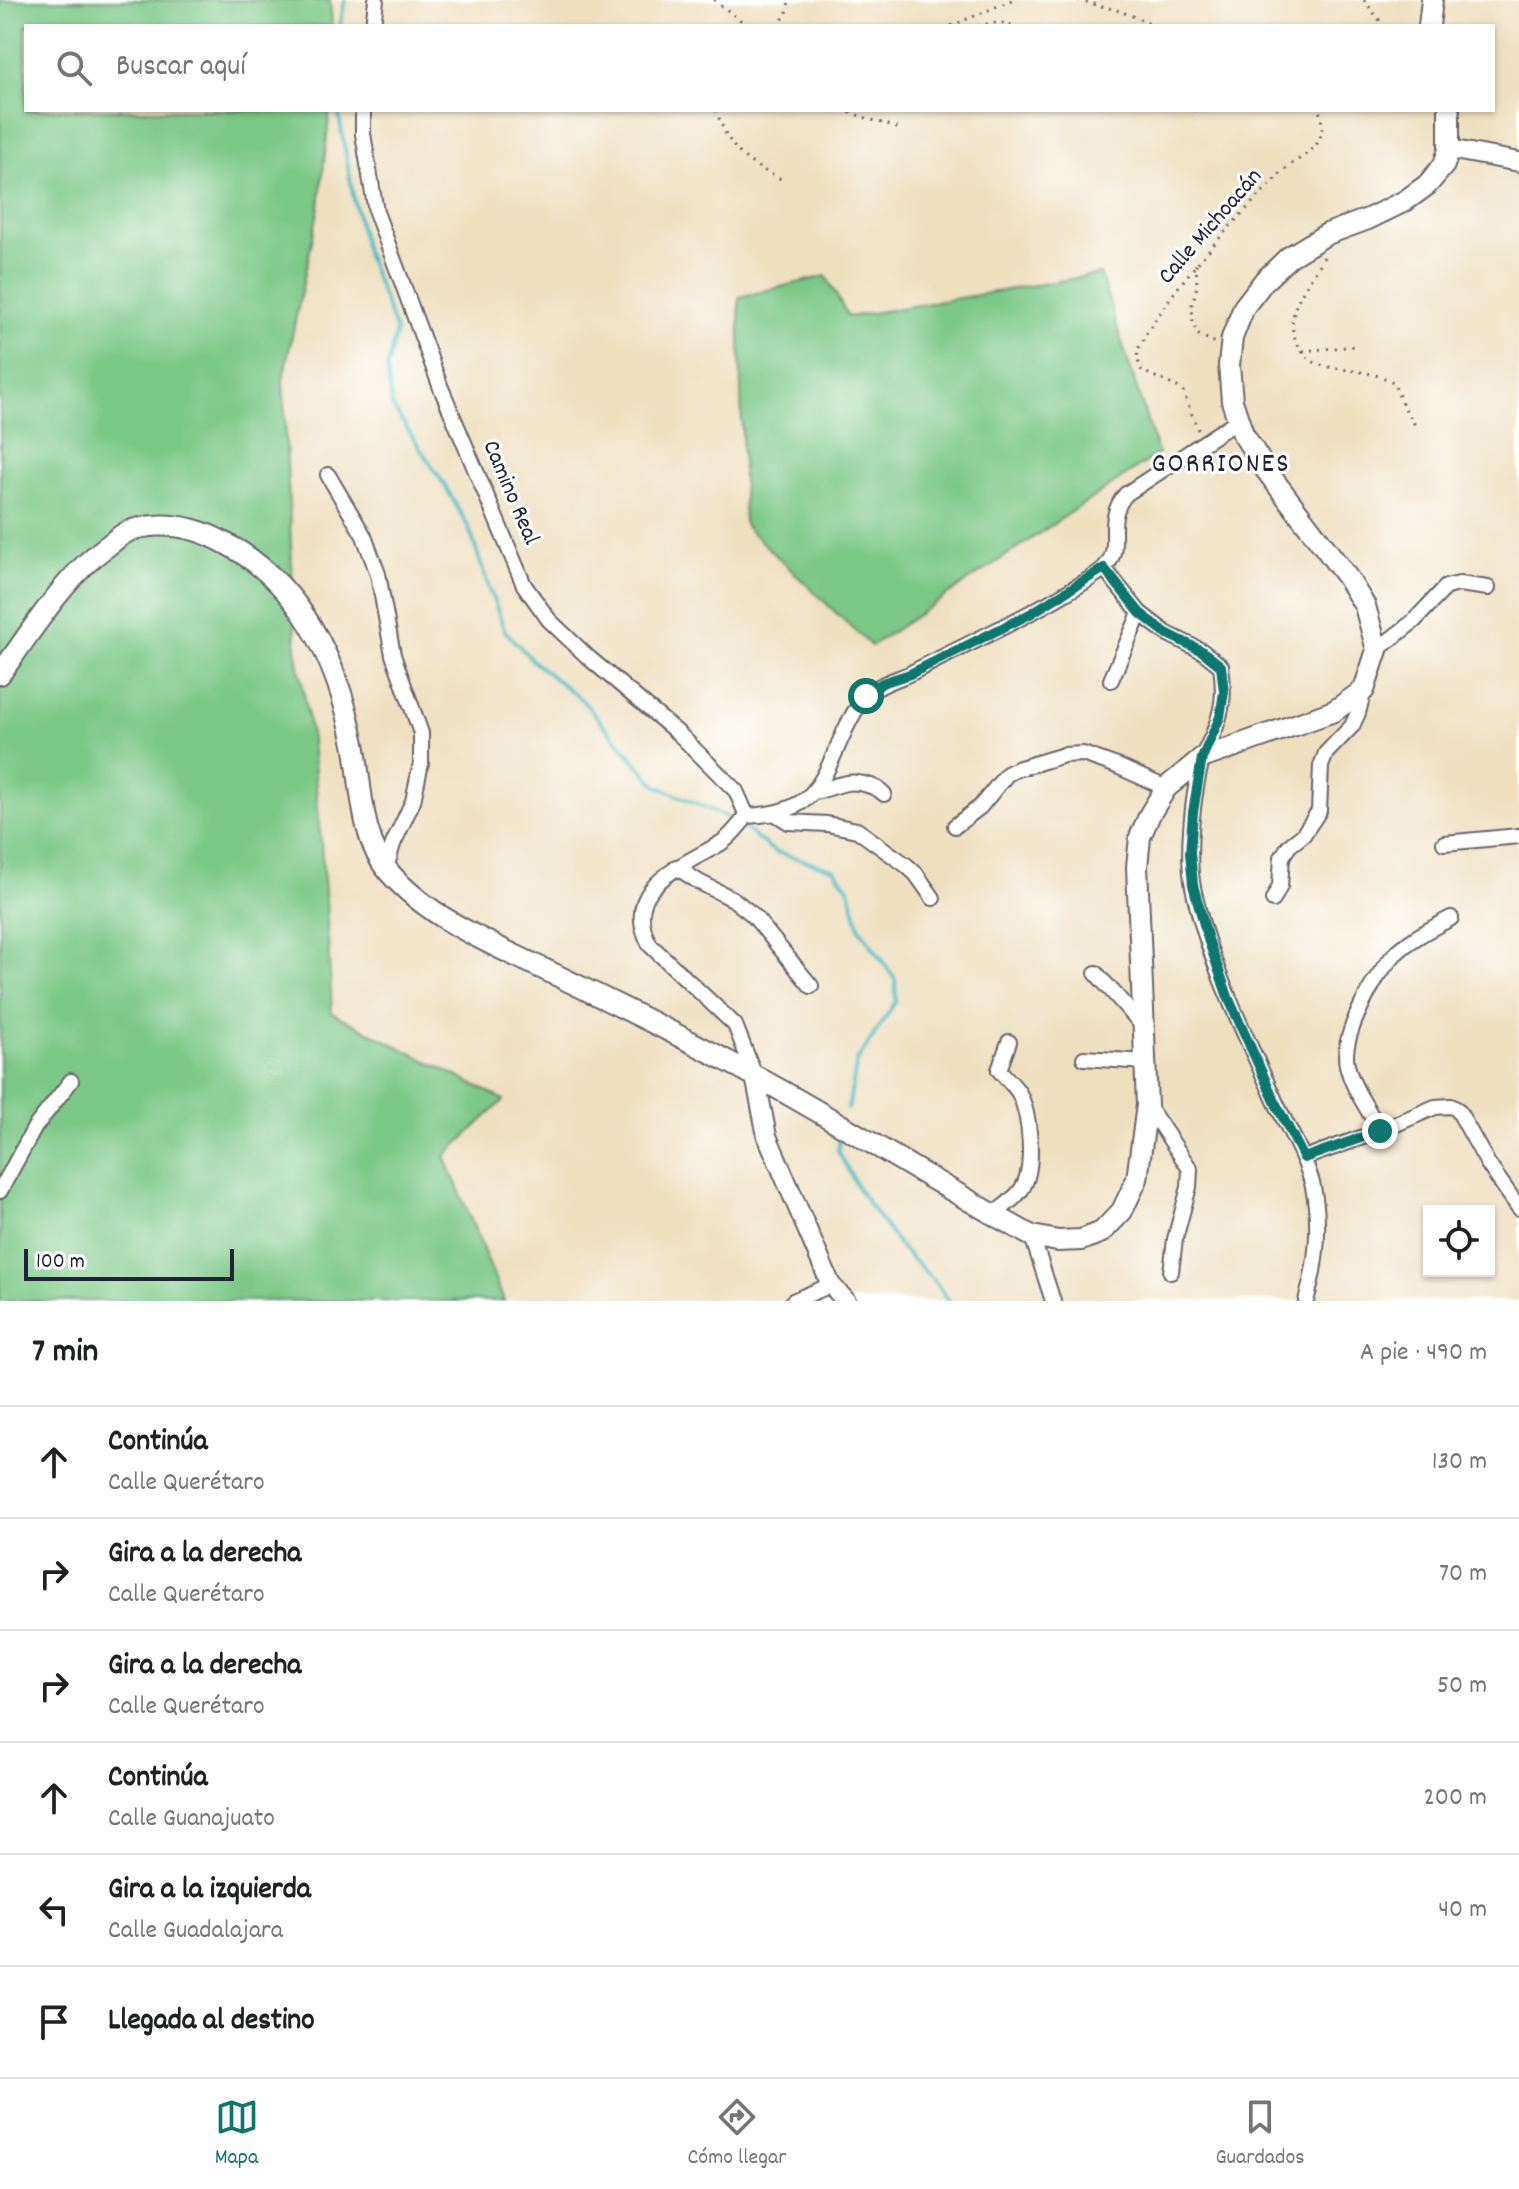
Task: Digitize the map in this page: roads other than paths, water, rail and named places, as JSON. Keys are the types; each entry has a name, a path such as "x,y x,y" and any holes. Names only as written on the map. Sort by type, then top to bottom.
{"main road":[{"path":"1429,24 1432,0"},
{"path":"0,674 59,595 92,557 127,532 156,525 190,529 227,544 261,566 287,592 302,611 329,659 348,716 372,845 386,869 407,891 472,934 755,1076 1032,1236 1058,1241 1081,1240 1102,1232 1122,1211 1137,1179 1147,1105 1137,867 1140,837 1145,825 1166,788 1202,758 1334,711 1364,690 1377,650 1365,606 1243,434 1232,401 1229,365 1232,338 1244,307 1264,281 1289,257 1327,234 1405,201 1427,185 1444,165 1449,149 1449,112"}],"street":[{"path":"373,24 376,0"},
{"name":"Camino Real","path":"363,112 363,134 376,212 441,388 524,585 549,620 679,734 736,791 747,816"},
{"path":"1449,149 1519,162"},
{"path":"846,1301 831,1285 767,1136 755,1076 735,1025 650,945 640,921 644,902 656,884 676,867 725,841 747,816 776,814 809,799 819,786 852,717 866,696 882,683 910,674 1030,614 1104,568 1113,556 1113,519 1118,504 1126,494 1238,420"},
{"path":"328,475 364,536 378,574 393,655 421,733 421,763 413,801 393,844 386,869"},
{"path":"1104,568 1140,613 1166,633 1202,651 1221,666 1224,692 1220,717 1202,758 1193,812 1190,853 1193,885 1228,997 1304,1158 1313,1186 1318,1226 1315,1272 1306,1301"},
{"path":"1377,650 1414,621 1446,587 1459,584 1488,588"},
{"path":"1111,680 1140,613"},
{"path":"1273,900 1280,886 1282,857 1289,846 1303,835 1319,811 1321,766 1326,753 1352,726 1364,690"},
{"path":"955,826 980,807 1007,774 1064,755 1083,754 1166,788"},
{"path":"814,792 848,782 872,786 884,794"},
{"path":"776,814 789,822 827,824 857,830 906,865 933,898"},
{"path":"1444,843 1519,836"},
{"path":"676,867 733,899 753,915 811,986"},
{"path":"1380,1131 1350,1076 1345,1061 1347,1041 1362,1003 1393,957 1414,939 1451,918"},
{"path":"1096,973 1143,1026"},
{"path":"993,1215 1023,1188 1028,1175 1030,1144 1025,1112 1018,1091 999,1070 1009,1042"},
{"path":"1084,1058 1146,1062"},
{"path":"0,1191 35,1127 71,1081"},
{"path":"1147,1105 1190,1169 1171,1272"},
{"path":"1304,1158 1380,1131 1435,1107 1451,1106 1458,1110 1488,1164 1519,1208"},
{"path":"1032,1236 1053,1301"},
{"path":"793,1301 831,1285"}],"waterway":[{"path":"340,24 345,0"},
{"path":"338,112 365,250 396,331 387,369 392,406 469,528 505,631 535,663 582,700 657,786 733,820 775,852 834,869 849,889 860,929 895,979 896,1001 857,1061 848,1109"},
{"path":"840,1137 838,1151 860,1192 901,1248 949,1301"}],"district":[{"name":"GORRIONES","path":"1221,466"}]}
